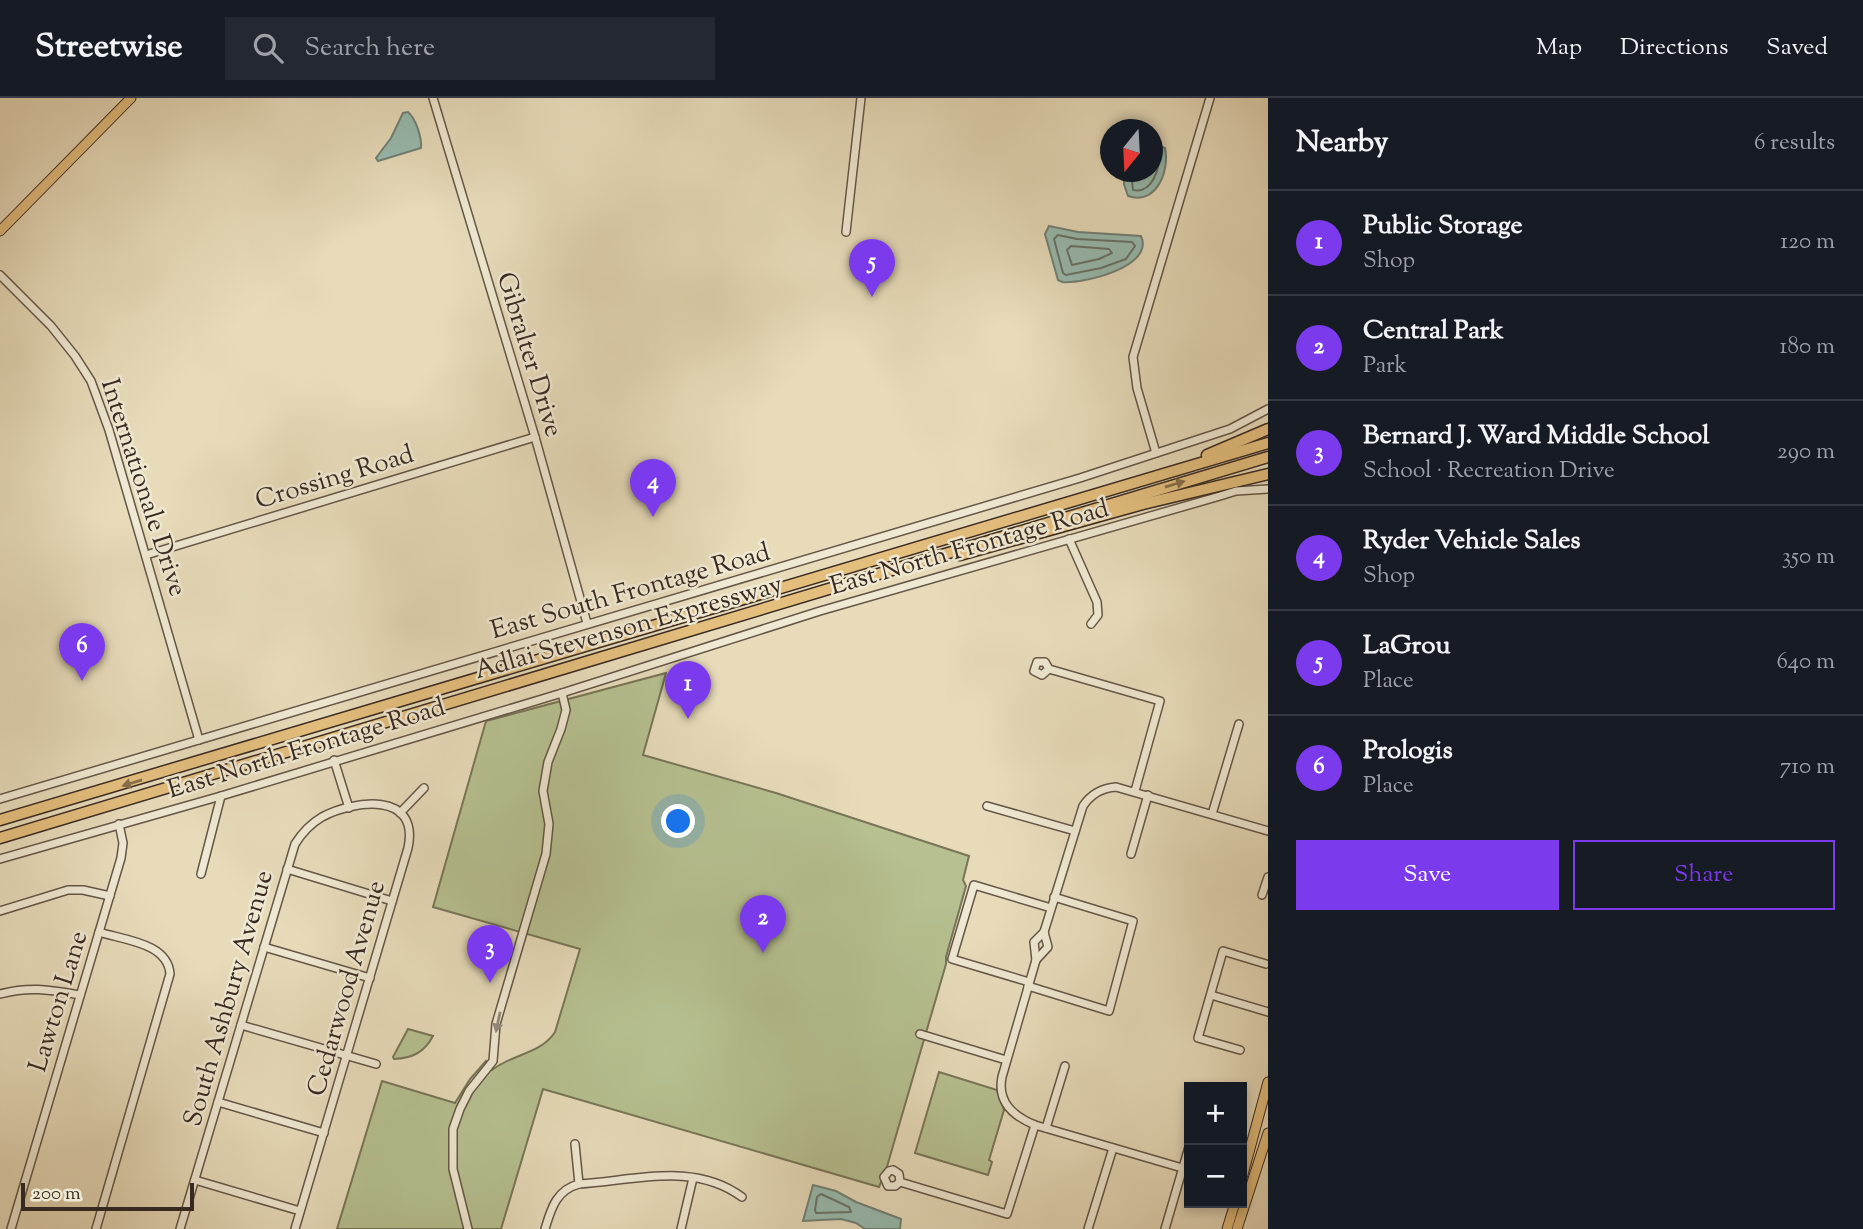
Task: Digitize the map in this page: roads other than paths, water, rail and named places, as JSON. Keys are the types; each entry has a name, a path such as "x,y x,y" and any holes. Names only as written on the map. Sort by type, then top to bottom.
{"highway":[{"path":"1183,468 1268,429"},
{"name":"Adlai Stevenson Expressway","path":"0,820 1268,443"},
{"name":"Adlai Stevenson Expressway","path":"0,838 1268,457"},
{"path":"898,568 980,551 1143,504 1268,474"}],"main road":[{"path":"0,231 131,98"},
{"path":"1247,1171 1268,1082"},
{"path":"1247,1176 1268,1133"},
{"path":"1227,1229 1233,1208"},
{"path":"1237,1229 1240,1208"}],"street":[{"name":"Gibralter Drive","path":"433,98 535,437 587,623"},
{"path":"846,232 860,98"},
{"path":"1156,453 1137,388 1133,357 1210,98"},
{"name":"Internationale Drive","path":"0,275 51,326 91,381 109,430 199,740"},
{"name":"East South Frontage Road","path":"0,799 1080,478 1230,429 1268,409"},
{"name":"Crossing Road","path":"146,555 535,437"},
{"name":"East North Frontage Road","path":"0,859 221,796 562,693 820,611 1236,491 1268,489"},
{"path":"1069,539 1097,602 1098,615 1091,624"},
{"path":"1049,669 1160,701 1135,791"},
{"path":"468,1229 453,1169 453,1129 469,1091 493,1061 496,1024 546,854 549,824 543,791 548,762 566,710 562,693"},
{"path":"1212,814 1239,723"},
{"path":"334,761 349,808 375,802 392,807 400,813 424,788"},
{"path":"1036,960 1034,942 1044,932 1074,831 1083,806 1092,794 1116,787 1268,831"},
{"path":"1131,854 1148,795"},
{"path":"201,874 221,796"},
{"path":"986,806 1074,831"},
{"name":"South Ashbury Avenue","path":"180,1229 295,844 307,828 322,817 349,808"},
{"name":"Cedarwood Avenue","path":"295,1229 410,839 407,824 400,813"},
{"name":"Lawton Lane","path":"10,1229 122,852 119,824"},
{"path":"287,869 392,901"},
{"path":"1262,895 1268,877"},
{"path":"1051,908 974,885 952,958 1109,1010 1133,921 1054,897"},
{"path":"0,911 68,890 83,890 110,896"},
{"path":"96,1229 170,974 168,961 156,950 99,932"},
{"path":"1044,932 1048,947 1036,960 1028,984 1000,1084 1002,1098 1016,1116 1035,1125 1184,1168"},
{"path":"264,947 370,978"},
{"path":"1240,1050 1198,1038 1223,951 1266,964"},
{"path":"0,994 21,988 36,988 80,995"},
{"path":"1211,995 1268,1012"},
{"path":"241,1025 376,1064"},
{"path":"920,1034 1006,1060"},
{"path":"1046,1128 1065,1066"},
{"path":"218,1102 324,1133"},
{"path":"900,1182 1007,1214 1035,1125"},
{"path":"575,1144 579,1184"},
{"path":"1088,1229 1113,1148"},
{"path":"545,1229 557,1198 569,1187 579,1184 671,1174 727,1188 742,1197"},
{"path":"1165,1229 1184,1175"},
{"path":"681,1229 693,1178"},
{"path":"195,1180 300,1211"}],"water":[{"path":"408,112 418,129 421,148 378,161 376,158 391,138 403,113"},
{"path":"1163,147 1166,157 1163,176"},
{"path":"1160,182 1153,191 1138,198 1128,196 1124,184"},
{"path":"1049,226 1078,232 1141,236 1142,247 1138,257 1115,271 1085,280 1062,282 1058,280 1045,234"},
{"path":"813,1185 836,1191 856,1202 901,1219 900,1229 865,1229 841,1219 803,1221"}],"place":[{"name":"LaGrou","path":"872,297"},
{"name":"Ryder Vehicle Sales","path":"653,517"},
{"name":"Prologis","path":"82,681"},
{"name":"Public Storage","path":"688,719"},
{"name":"Central Park","path":"763,953"},
{"name":"Bernard J. Ward Middle School","path":"490,983"}]}
